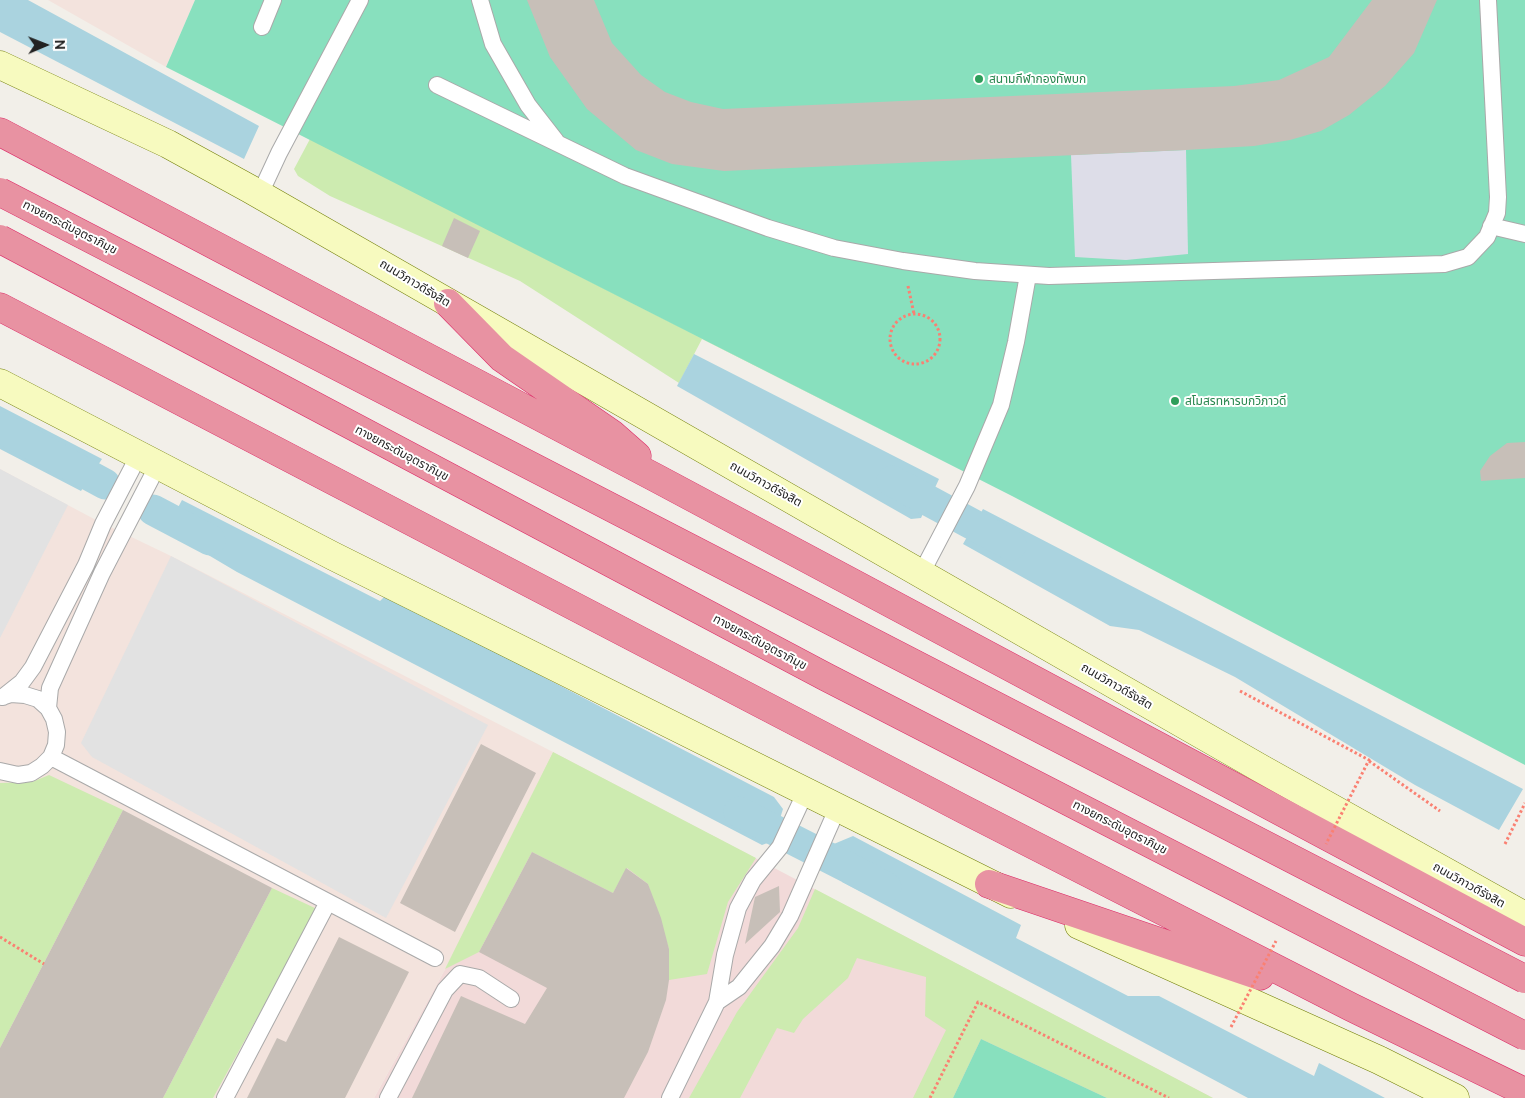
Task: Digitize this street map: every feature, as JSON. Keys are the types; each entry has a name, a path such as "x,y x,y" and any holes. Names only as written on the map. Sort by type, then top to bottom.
{"highway":[{"name":"ถนนวิภาวดีรังสิต","path":"0,132 658,479 1525,942"},
{"name":"ทางยกระดับอุตราภิมุข","path":"0,192 1525,979"},
{"name":"ทางยกระดับอุตราภิมุข","path":"0,239 817,672 1525,1036"},
{"path":"448,303 502,358 612,434 633,452 658,479"},
{"path":"0,307 956,806 1351,1007 1525,1092"},
{"path":"988,884 1351,1007"}],"main road":[{"name":"ถนนวิภาวดีรังสิต","path":"0,65 168,144 260,194 922,572 1260,768 1525,916"},
{"path":"0,383 333,556 838,807 988,884 1380,1060 1455,1098"}],"lane":[{"path":"262,27 273,0"},
{"path":"260,194 279,153 360,0"},
{"path":"480,0 493,44 528,105 559,144"},
{"path":"437,85 625,176 768,228 834,248 975,272 1028,275 1444,264 1468,257 1487,237 1497,213 1498,197 1488,0"},
{"path":"1491,226 1525,234"},
{"path":"922,572 967,486 1001,405 1016,342 1028,275"},
{"path":"2,698 22,682 33,667 148,460"},
{"path":"48,708 50,688 102,573 148,460"},
{"path":"0,771 18,775 30,773 42,766 51,757 56,745 57,732 54,719 48,708 38,700 25,695 12,694 2,698"},
{"path":"51,757 435,958"},
{"path":"670,1098 716,1002 725,955 738,908 753,880 780,847 806,791"},
{"path":"716,1002 739,987 772,946 790,916 838,807"},
{"path":"225,1098 328,902"},
{"path":"388,1098 445,990 460,974 479,978 510,999"}],"path":[{"path":"922,315 935,324 940,340 938,348 928,361 911,365 896,357 892,349 891,333 899,320 906,316 922,315"},
{"path":"1369,761 1440,811"},
{"path":"1505,844 1525,803"},
{"path":"0,938 44,964"},
{"path":"930,1098 978,1002 1169,1098"}],"shaded area":[{"path":"48,0 195,0 166,67"},
{"path":"1186,150 1188,254 1126,260 1075,257 1071,155"},
{"path":"0,469 96,520 171,556 553,752 459,944 374,1098 0,1098"},
{"path":"0,469 68,505 0,638"},
{"path":"171,556 488,725 386,918 92,757 81,743"},
{"path":"553,752 1213,1098 374,1098 459,944"}],"green space":[{"name":"สโมสรทหารบกวิภาวดี","path":"195,0 1525,0 1525,765 1012,496 166,67"},
{"path":"310,139 947,463 702,339 679,383 520,281 330,196 298,176 294,169"},
{"path":"553,752 756,858 728,902 707,974 669,980 669,949 648,884 627,868 613,893 532,852 479,952 445,969"},
{"path":"49,775 123,810 0,1048 0,783 32,782"},
{"path":"272,888 317,909 213,1098 163,1098"},
{"path":"815,889 1213,1098 1107,1098 981,1039 953,1098 913,1098 946,1030 925,1016 926,977 857,958 848,978 803,1019 794,1033 777,1028 740,1098 689,1098 737,1012 798,928"},
{"path":"981,1039 1107,1098 953,1098"}],"water":[{"path":"0,0 28,0 259,126 244,159 0,32"},
{"path":"694,354 939,479 921,518 911,519 677,386"},
{"path":"0,406 102,459 81,491 0,449"},
{"path":"182,500 380,601 386,595 774,797 783,809 773,841 762,845 237,572 166,530"},
{"path":"983,509 1523,789 1499,830 1415,785 1235,677 1139,630 1110,626 963,544"},
{"path":"853,836 1021,925 1016,938 1128,996 1159,996 1314,1076 1319,1063 1385,1098 1248,1098 842,882 850,864 829,846"}],"building":[{"path":"527,0 594,0 612,43 641,75 665,92 691,102 723,109 1234,86 1279,80 1329,57 1372,0 1437,0 1414,53 1385,86 1349,115 1321,131 1290,140 1254,146 1186,150 724,171 672,164 636,150 587,109 550,57"},
{"path":"454,218 480,231 468,258 442,246"},
{"path":"1525,442 1525,478 1481,481 1480,471 1490,456 1507,443"},
{"path":"481,744 536,773 455,932 400,903"},
{"path":"123,810 272,888 163,1098 0,1098 0,1048"},
{"path":"532,852 613,893 626,868 648,884 661,918 669,949 669,980 666,1000 648,1052 624,1098 412,1098 461,996 525,1024 547,988 479,952"},
{"path":"779,886 780,912 745,944 755,897"},
{"path":"339,937 409,972 345,1098 247,1098 277,1038 286,1042"}],"waterway":[{"path":"0,427 105,484"},
{"path":"892,481 1011,545"},
{"path":"153,510 210,540"},
{"path":"739,812 886,887"}],"place":[{"name":"สนามกีฬากองทัพบก","path":"979,79"},
{"name":"สโมสรทหารบกวิภาวดี","path":"1175,401"}]}
